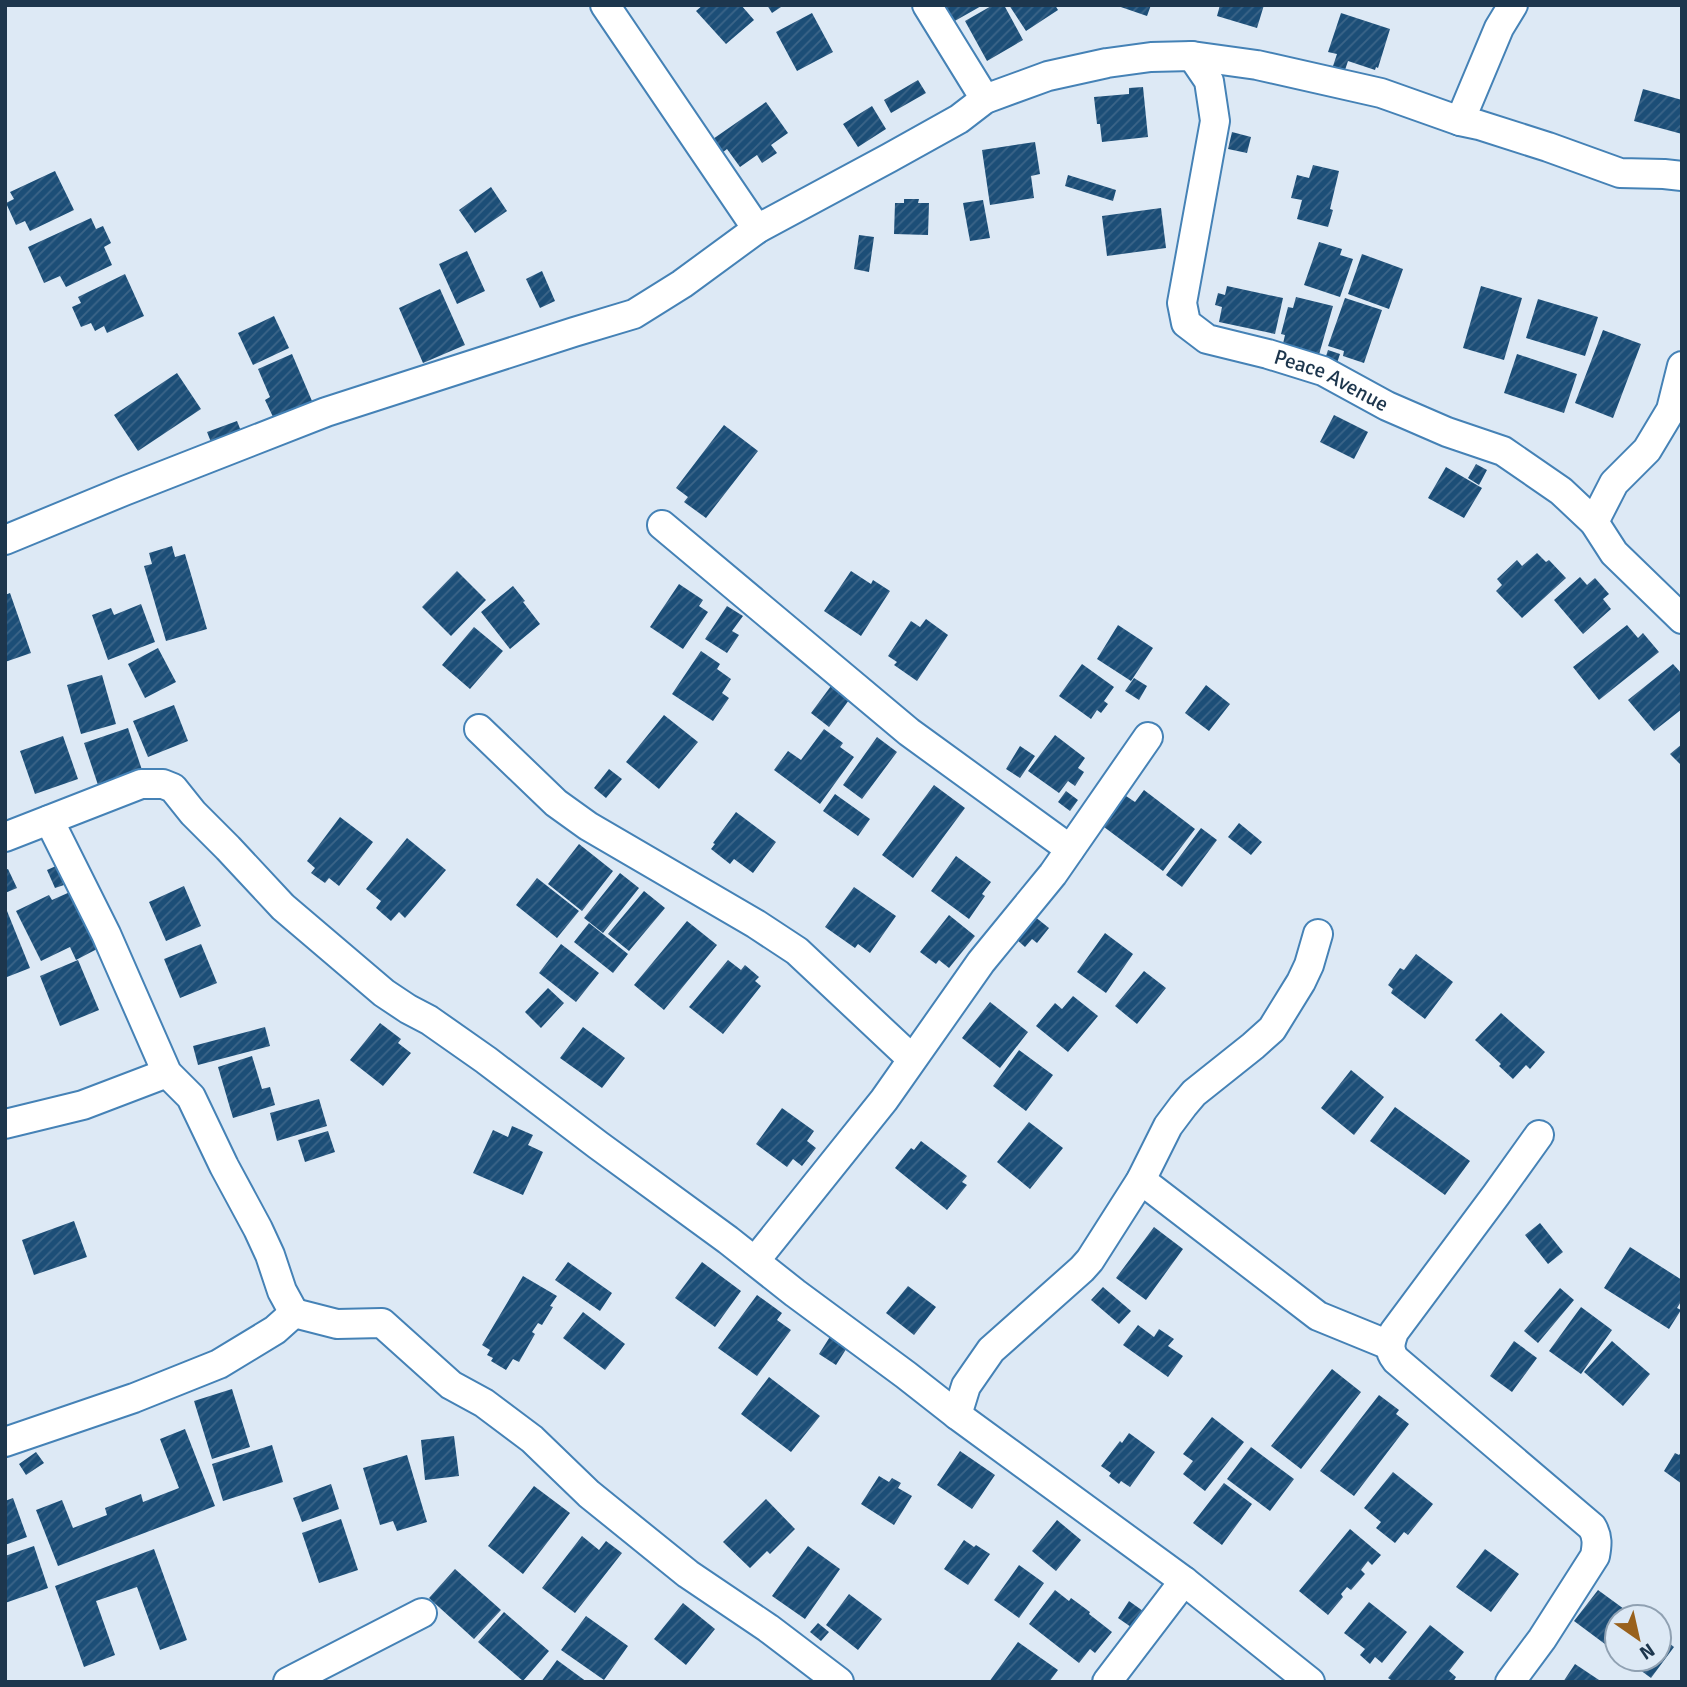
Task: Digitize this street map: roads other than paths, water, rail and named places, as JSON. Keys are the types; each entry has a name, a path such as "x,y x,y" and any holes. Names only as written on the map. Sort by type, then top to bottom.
{"street":[{"path":"605,5 757,229"},
{"path":"927,5 985,99"},
{"path":"1460,121 1499,28 1513,5"},
{"path":"5,540 326,412 634,314 682,284 757,229 959,119 985,99 1048,76 1107,63 1151,57 1192,56 1257,65 1381,93 1620,173 1682,176"},
{"name":"Peace Avenue","path":"1192,56 1209,81 1215,121 1182,303 1186,323 1208,339 1323,371 1387,406 1447,432 1503,451 1561,491 1594,522 1614,553 1682,619"},
{"path":"1594,522 1614,483 1647,450 1671,410 1682,366"},
{"path":"662,525 909,732 1070,849"},
{"path":"479,729 556,803 588,826 756,924 797,951 912,1059"},
{"path":"755,1261 884,1100 981,962 1053,874 1147,737"},
{"path":"5,837 141,784 163,784 173,788 193,813 283,907 384,993 429,1020 486,1060 598,1146 728,1240 957,1415 1184,1581 1310,1682"},
{"path":"49,820 106,934 167,1073 191,1097 258,1229 282,1292 294,1313 337,1324 382,1323 451,1385 484,1404 532,1439 589,1494 688,1574 768,1628 839,1682"},
{"path":"957,1415 966,1385 990,1350 1090,1260 1141,1180 1168,1126 1194,1093 1272,1029 1301,982 1318,934"},
{"path":"5,1124 83,1105 167,1073"},
{"path":"1510,1682 1542,1639 1595,1556 1596,1534 1592,1527 1396,1360 1389,1345 1394,1332 1539,1135"},
{"path":"1141,1180 1318,1315 1389,1345"},
{"path":"5,1442 134,1398 219,1364 275,1330 294,1313"},
{"path":"1107,1682 1184,1581"},
{"path":"288,1682 422,1613"}]}
